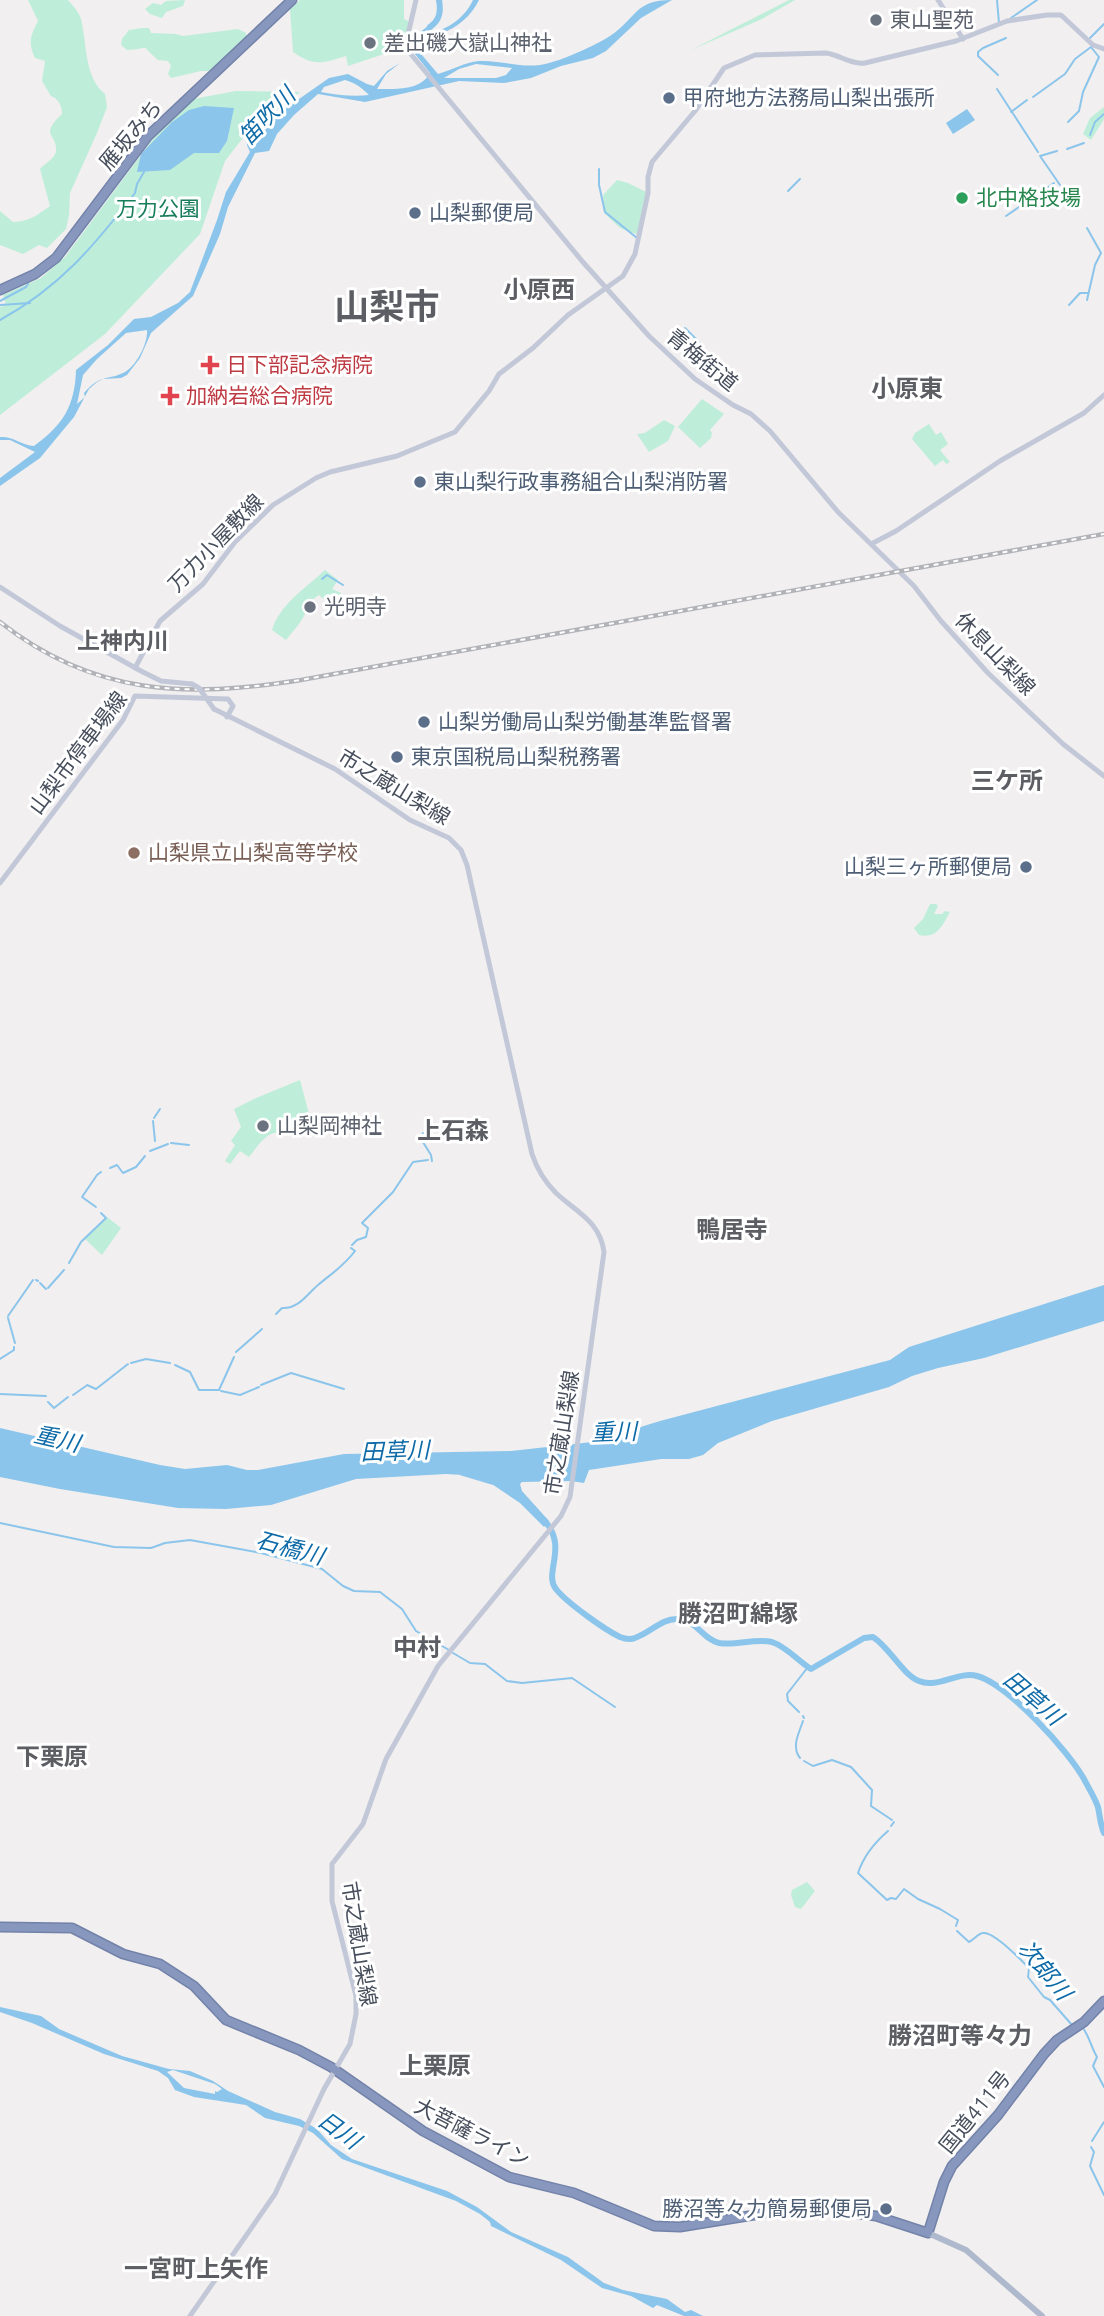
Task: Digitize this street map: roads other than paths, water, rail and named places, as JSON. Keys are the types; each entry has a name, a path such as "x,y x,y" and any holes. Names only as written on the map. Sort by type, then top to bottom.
{"highway":[{"name":"雁坂みち","path":"0,290 36,274 56,258 148,136 292,0"},
{"name":"大菩薩ライン","path":"0,1927 72,1927 123,1954 160,1964 194,1986 226,2020 299,2050 337,2071 423,2131 509,2177 574,2193 654,2226 680,2227 804,2207 876,2216 928,2233"},
{"name":"国道411号","path":"928,2233 944,2182 953,2166 989,2125 1048,2049 1084,2022 1104,2001"}],"main road":[{"name":"青梅街道","path":"416,0 405,47 606,289 679,367 765,426 838,512 873,543"},
{"path":"938,0 963,39"},
{"name":"万力小屋敷線","path":"135,668 160,621 197,590 235,542 273,505 330,472 397,456 455,432 489,391 499,374 533,348 568,315 624,276 633,262 652,162 729,65 755,55 826,53 836,54 859,64 963,39 1007,22 1058,15 1067,19 1093,45 1104,49"},
{"path":"873,543 896,531 1000,461 1084,413 1104,395"},
{"name":"休息山梨線","path":"873,543 883,557 914,586 941,621 988,673 1063,744 1104,776"},
{"path":"0,587 65,629 135,668"},
{"name":"市之蔵山梨線","path":"135,668 161,681 192,684 199,688 214,709 335,769 410,820 449,838 459,847 466,859 532,1154 547,1183 587,1217 598,1231 603,1245 603,1264 568,1503 480,1618 434,1672 393,1743 360,1830 332,1864 332,1901 355,1989 356,2007 350,2044 324,2090 275,2194 190,2316"},
{"name":"山梨市停車場線","path":"0,883 123,720 135,696 228,699 233,706 228,717"},
{"path":"928,2233 966,2250 1042,2316"}],"water":[{"path":"473,0 479,0 461,23 418,41 416,48 438,74 479,61 529,66 552,62 596,44 619,29 643,7 650,3 672,0 641,18 606,51 593,58 561,66 531,78 504,83 459,81 365,102 318,94 277,134 269,151 255,153 228,207 220,234 193,296 151,333 140,358 127,375 103,379 123,373 133,365 144,347 147,330 126,333 97,359 83,375 77,404 84,397 74,417 40,458 0,486 0,478 35,452 10,440 0,440 0,437 34,446 53,430 66,414 73,394 76,370 108,345 134,319 151,317 178,303 190,292 226,192 250,152 247,145 248,135 264,128 272,118 329,78 348,74 374,86 387,71 400,63 386,74 377,89 407,88 420,83 430,73 411,49 413,38 434,21 437,23 425,34 447,27 460,18","holes":["476,64 512,68 506,75 496,78 444,78 459,69","345,80 369,95 321,92 324,87"]},
{"path":"204,106 234,108 227,141 219,153 194,153 170,170 137,172 141,154 172,122 189,110"},
{"path":"967,109 975,120 953,134 946,123"},
{"path":"1104,1285 1104,1321 984,1358 938,1368 889,1387 772,1421 718,1443 703,1455 689,1459 661,1459 589,1470 584,1483 522,1482 522,1491 549,1521 544,1527 520,1503 480,1476 446,1474 356,1479 271,1505 226,1509 178,1508 0,1477 0,1428 185,1469 227,1465 258,1470 344,1454 511,1451 592,1442 660,1421 890,1360 909,1347"},
{"path":"0,2007 41,2016 59,2029 122,2056 169,2069 190,2071 275,2112 300,2119 317,2129 331,2145 352,2159 447,2191 477,2207 511,2232 568,2257 604,2283 623,2290 667,2299 685,2312 691,2310 703,2316 684,2316 657,2305 653,2308 631,2296 602,2288 561,2260 491,2226 480,2214 456,2201 342,2159 313,2133 299,2126 265,2118 246,2105 194,2097 175,2090 168,2078 158,2071 104,2054 0,2012","holes":["173,2070 215,2084 222,2089 215,2091 215,2094 184,2088 167,2072"]}],"waterway":[{"path":"430,27 439,15 439,0"},
{"path":"997,0 999,23"},
{"path":"1011,18 1037,0"},
{"path":"1090,38 1104,24"},
{"path":"998,75 978,56 978,52 1006,38"},
{"path":"1033,97 1065,74 1075,59 1091,47 1099,57 1083,92 1079,111 1068,122"},
{"path":"997,89 1038,152"},
{"path":"1011,112 1027,100"},
{"path":"1090,135 1095,122 1104,114"},
{"path":"1067,149 1084,143"},
{"path":"1057,151 1040,156 1060,185"},
{"path":"599,169 599,185 605,212 637,238"},
{"path":"0,320 41,294 75,264 135,193 144,172"},
{"path":"788,191 800,179"},
{"path":"1006,216 1054,183"},
{"path":"1062,190 1076,209"},
{"path":"1087,228 1101,253 1095,265 1087,300"},
{"path":"0,301 28,284"},
{"path":"1069,305 1080,293 1088,293"},
{"path":"0,305 30,303"},
{"path":"685,328 702,345"},
{"path":"322,579 327,575 343,585"},
{"path":"154,1118 160,1109"},
{"path":"153,1121 155,1141"},
{"path":"423,1133 421,1139 432,1161"},
{"path":"171,1143 189,1145"},
{"path":"150,1151 168,1144"},
{"path":"110,1168 117,1165 123,1173 136,1167 145,1156"},
{"path":"352,1245 366,1237 368,1228 362,1223 393,1192 413,1162 428,1160"},
{"path":"96,1207 82,1197 101,1172"},
{"path":"69,1263 81,1242 106,1218 101,1213"},
{"path":"276,1314 282,1308 298,1304 342,1266 355,1251 351,1248"},
{"path":"48,1288 64,1270"},
{"path":"8,1316 33,1280"},
{"path":"40,1283 46,1289"},
{"path":"8,1318 15,1343"},
{"path":"236,1352 262,1329"},
{"path":"0,1359 14,1350 14,1347"},
{"path":"175,1365 190,1372 199,1390 219,1390 234,1357"},
{"path":"131,1363 146,1359 170,1363"},
{"path":"87,1385 96,1389 128,1364"},
{"path":"261,1385 291,1373 344,1389"},
{"path":"73,1395 86,1386"},
{"path":"221,1391 240,1395 259,1387"},
{"path":"0,1394 46,1396"},
{"path":"48,1402 54,1408 68,1397"},
{"name":"田草川","path":"463,1473 493,1482"},
{"name":"田草川","path":"544,1520 555,1540 552,1575 556,1589 586,1615 622,1638 633,1639 661,1623 678,1619 690,1622 708,1638 719,1643 772,1642 783,1647 811,1669 864,1638 873,1637 907,1673 919,1681 933,1683 970,1675 990,1682 1020,1704 1065,1752 1097,1804 1104,1833"},
{"name":"石橋川","path":"0,1523 114,1547 151,1548 190,1540 261,1553 322,1569 343,1586 354,1591 380,1592 402,1609 416,1631 449,1650"},
{"name":"石橋川","path":"453,1653 470,1663 485,1664 507,1681 522,1683 572,1678 615,1707"},
{"name":"次郎川","path":"799,1712 788,1701 787,1694 808,1667"},
{"name":"次郎川","path":"800,1758 796,1745 803,1721"},
{"name":"次郎川","path":"804,1761 813,1766 832,1760 851,1767 872,1790 871,1806 892,1820"},
{"name":"次郎川","path":"891,1826 894,1822"},
{"name":"次郎川","path":"888,1831 870,1850 858,1873 887,1900 896,1899 904,1889 958,1920 956,1926"},
{"name":"次郎川","path":"957,1931 969,1942 983,1933 1000,1941 1029,1968 1028,1977 1072,2025"},
{"name":"次郎川","path":"1083,2028 1097,2057 1093,2066 1104,2087"},
{"name":"次郎川","path":"1092,2141 1104,2122"},
{"name":"次郎川","path":"1091,2147 1094,2152 1090,2166 1104,2195"}],"railway":[{"path":"0,622 35,646 71,665 106,678 180,689 259,686 1104,534"}],"place":[{"name":"東山聖苑","path":"876,20"},
{"name":"差出磯大嶽山神社","path":"370,43"},
{"name":"甲府地方法務局山梨出張所","path":"669,98"},
{"name":"北中格技場","path":"962,198"},
{"name":"山梨郵便局","path":"415,213"},
{"name":"日下部記念病院","path":"210,365"},
{"name":"加納岩総合病院","path":"170,396"},
{"name":"東山梨行政事務組合山梨消防署","path":"420,482"},
{"name":"光明寺","path":"310,607"},
{"name":"山梨労働局山梨労働基準監督署","path":"424,722"},
{"name":"東京国税局山梨税務署","path":"397,757"},
{"name":"山梨県立山梨高等学校","path":"134,853"},
{"name":"山梨三ヶ所郵便局","path":"1026,867"},
{"name":"山梨岡神社","path":"263,1126"},
{"name":"勝沼等々力簡易郵便局","path":"886,2209"}],"district":[{"name":"小原西","path":"539,290"},
{"name":"山梨市","path":"387,307"},
{"name":"小原東","path":"907,389"},
{"name":"上神内川","path":"123,641"},
{"name":"三ケ所","path":"1007,781"},
{"name":"上石森","path":"453,1131"},
{"name":"鴨居寺","path":"732,1230"},
{"name":"勝沼町綿塚","path":"738,1614"},
{"name":"中村","path":"417,1648"},
{"name":"下栗原","path":"52,1757"},
{"name":"勝沼町等々力","path":"960,2036"},
{"name":"上栗原","path":"435,2066"},
{"name":"一宮町上矢作","path":"196,2269"}],"water label":[{"name":"笛吹川","path":"267,116"},
{"name":"重川","path":"614,1432"},
{"name":"重川","path":"57,1439"},
{"name":"日川","path":"339,2130"}],"park label":[{"name":"万力公園","path":"158,209"}]}
